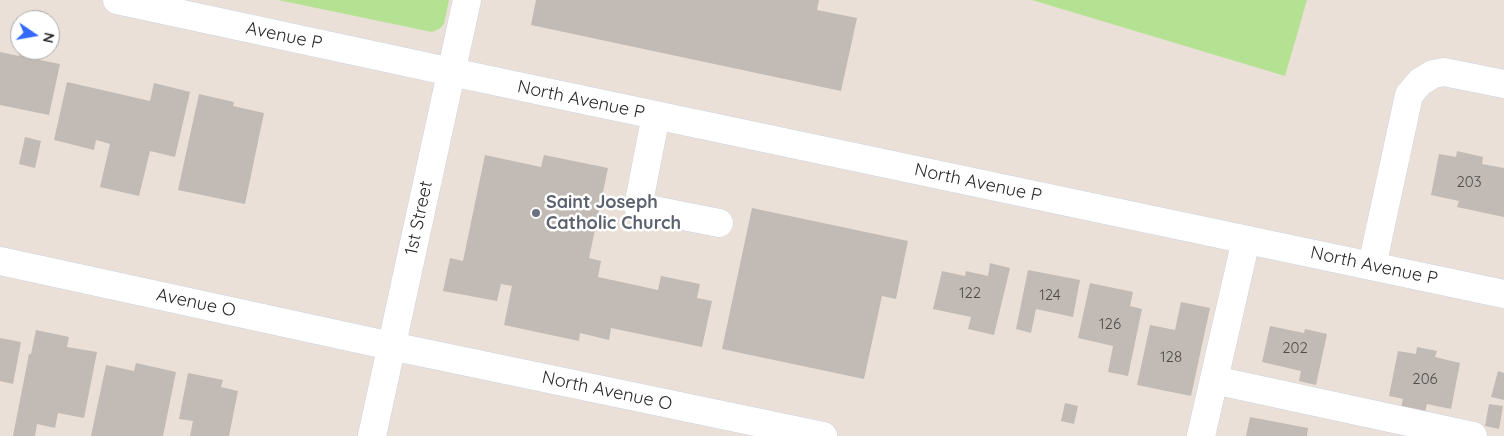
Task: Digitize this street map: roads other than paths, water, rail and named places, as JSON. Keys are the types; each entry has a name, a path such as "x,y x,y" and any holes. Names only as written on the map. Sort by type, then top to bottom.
{"street":[{"name":"Avenue P","path":"117,0 451,72"},
{"name":"1st Street","path":"372,436 467,0"},
{"name":"North Avenue P","path":"451,72 1504,294"},
{"path":"1372,266 1408,95 1420,82 1433,74 1444,72 1504,84"},
{"path":"656,116 638,207 719,223"},
{"path":"1201,436 1246,240"},
{"name":"Avenue O","path":"0,261 391,346"},
{"name":"North Avenue O","path":"391,346 823,436"},
{"path":"1214,380 1473,436"}],"place":[{"name":"Saint Joseph Catholic Church","path":"536,213"}]}
